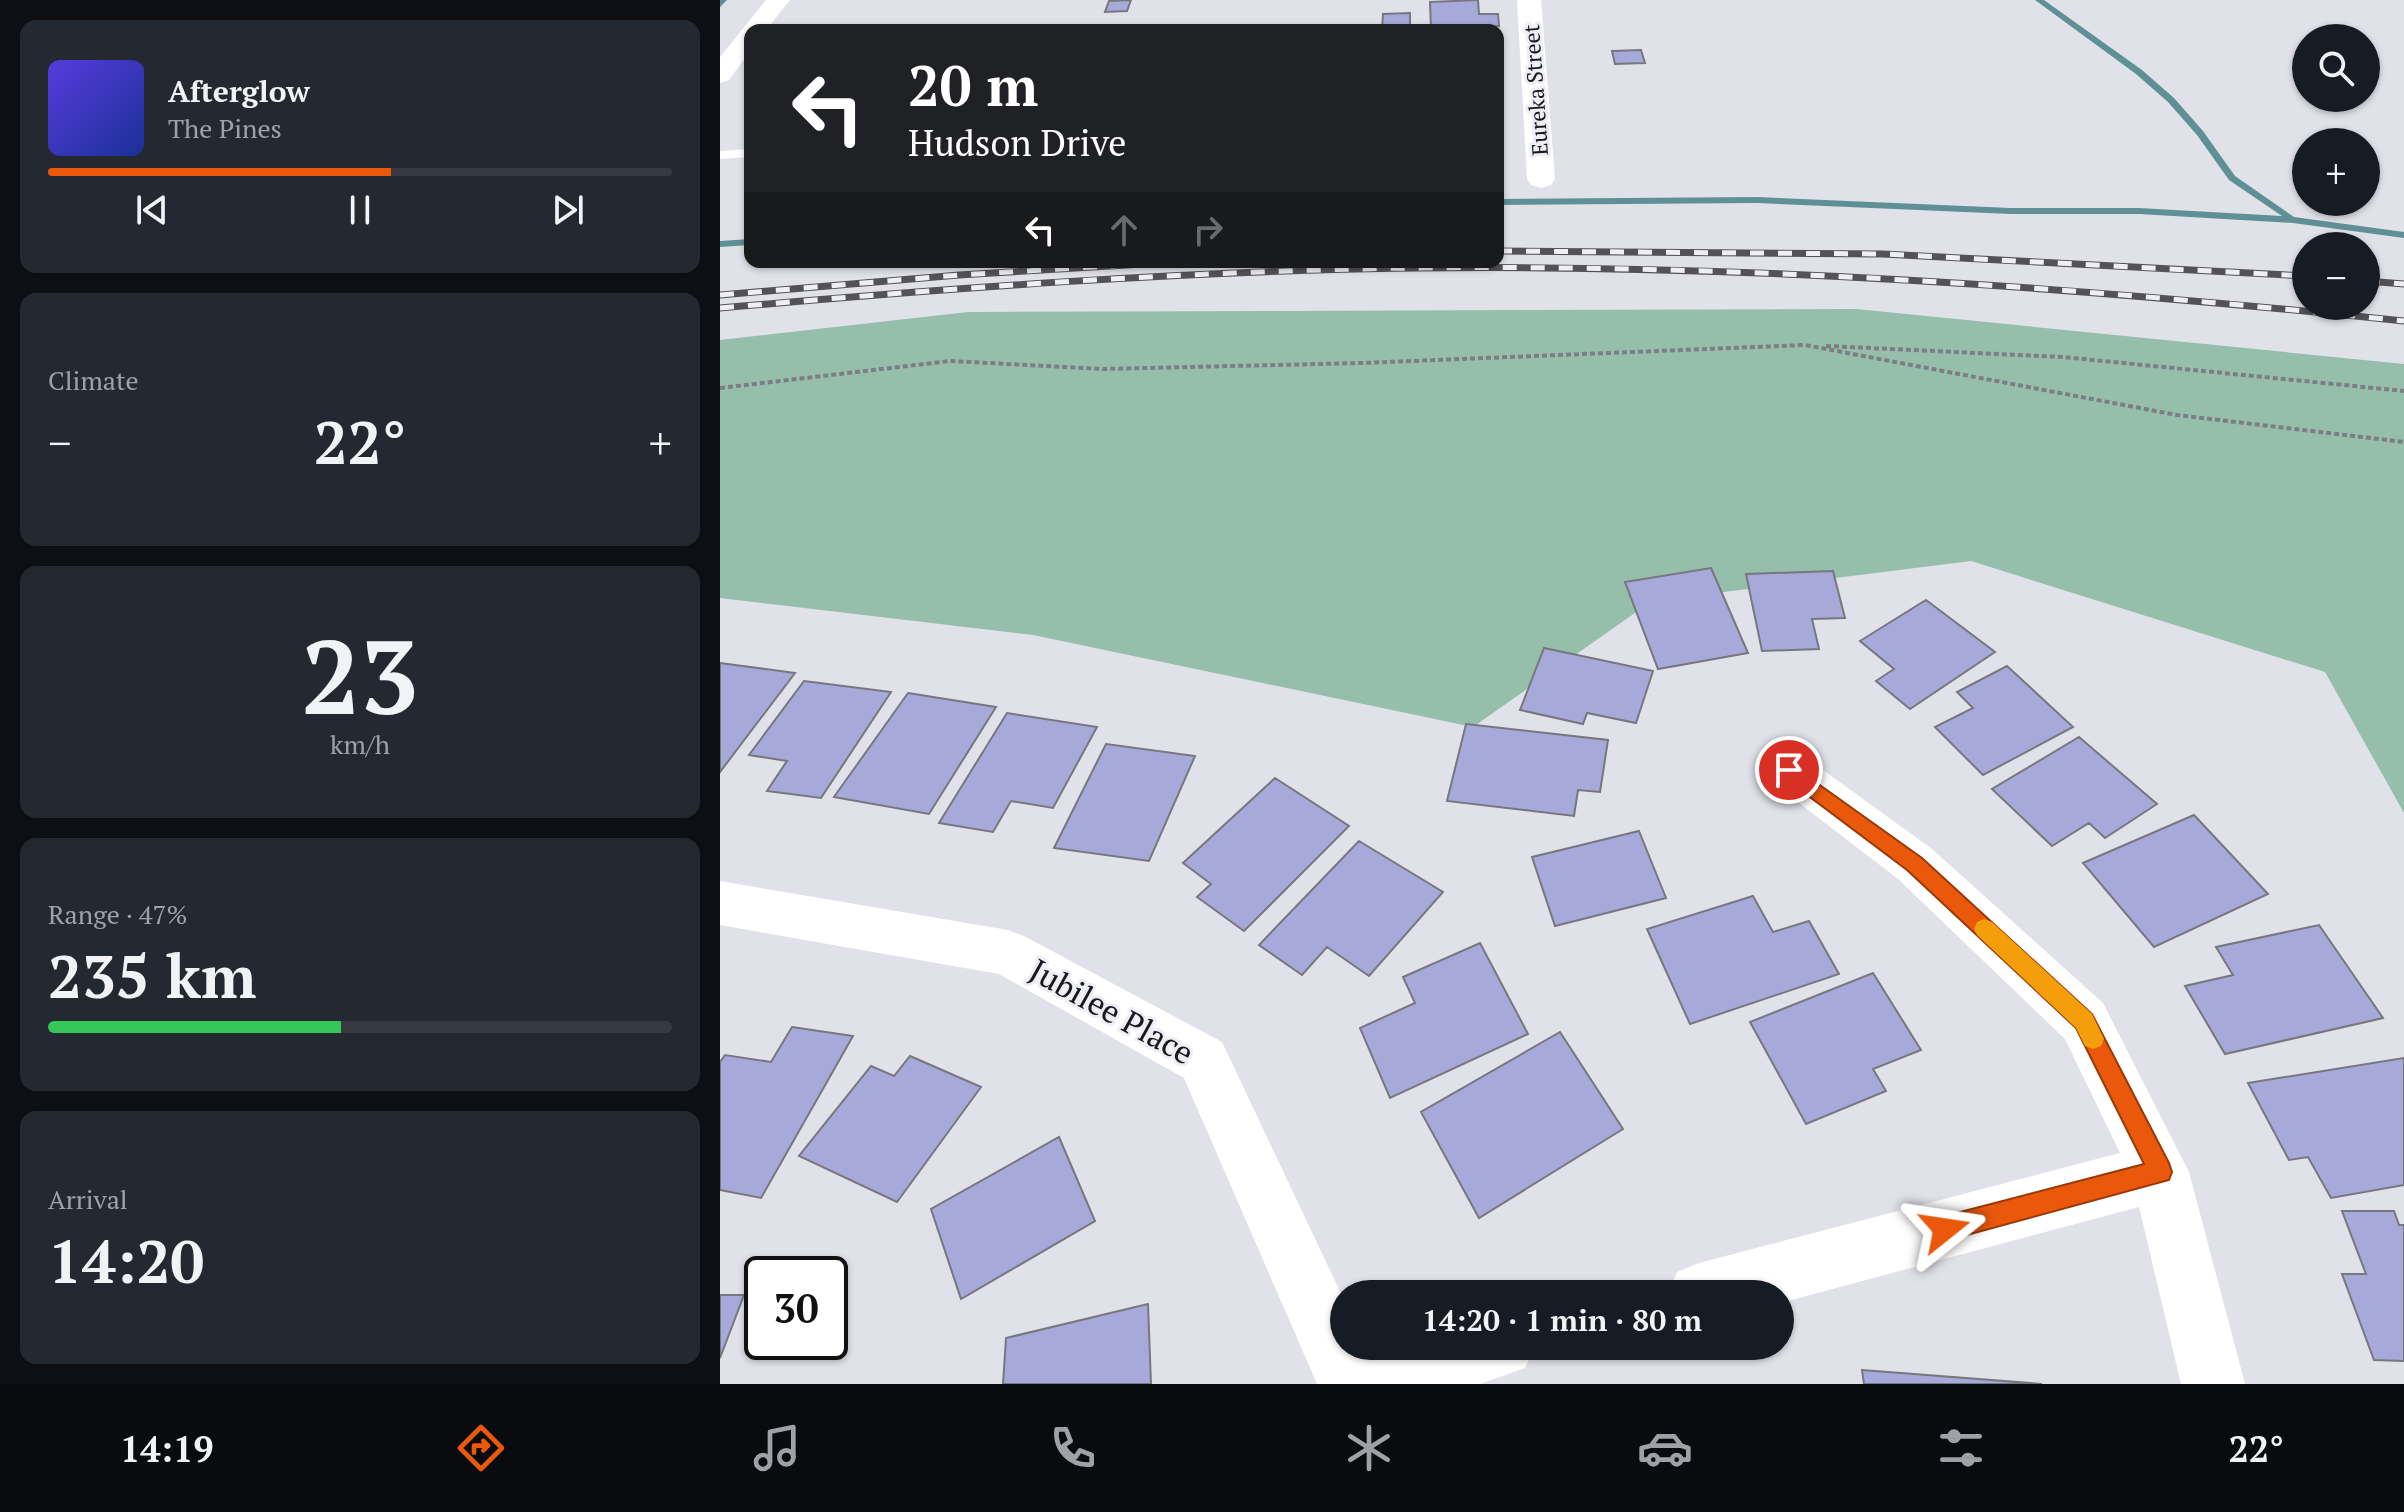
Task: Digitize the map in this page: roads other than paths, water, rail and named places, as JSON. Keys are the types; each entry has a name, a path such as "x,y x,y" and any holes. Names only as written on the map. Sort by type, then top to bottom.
{"street":[{"path":"760,24 778,0"},
{"name":"Eureka Street","path":"1529,0 1541,179"},
{"path":"720,75 744,45"},
{"path":"1789,770 1915,864 2084,1021 2160,1172 2213,1384"},
{"name":"Jubilee Place","path":"720,903 1008,953 1203,1060 1350,1384"},
{"path":"1752,1280 2160,1172"},
{"path":"1359,1384 1450,1360"}],"lane":[{"path":"720,155 744,153"}],"waterway":[{"path":"720,5 723,0"},
{"path":"2039,0 2139,72 2171,100 2200,133 2232,178 2290,218"},
{"path":"1504,202 1757,200 2011,211 2139,211 2293,220 2404,235"},
{"path":"720,244 744,242"}],"railway":[{"path":"1504,251 1883,254 2292,275"},
{"path":"720,295 1076,268"},
{"path":"720,308 1153,277 1327,270 1538,268 1910,280 2157,298 2404,321"},
{"path":"2380,282 2404,284"}]}
